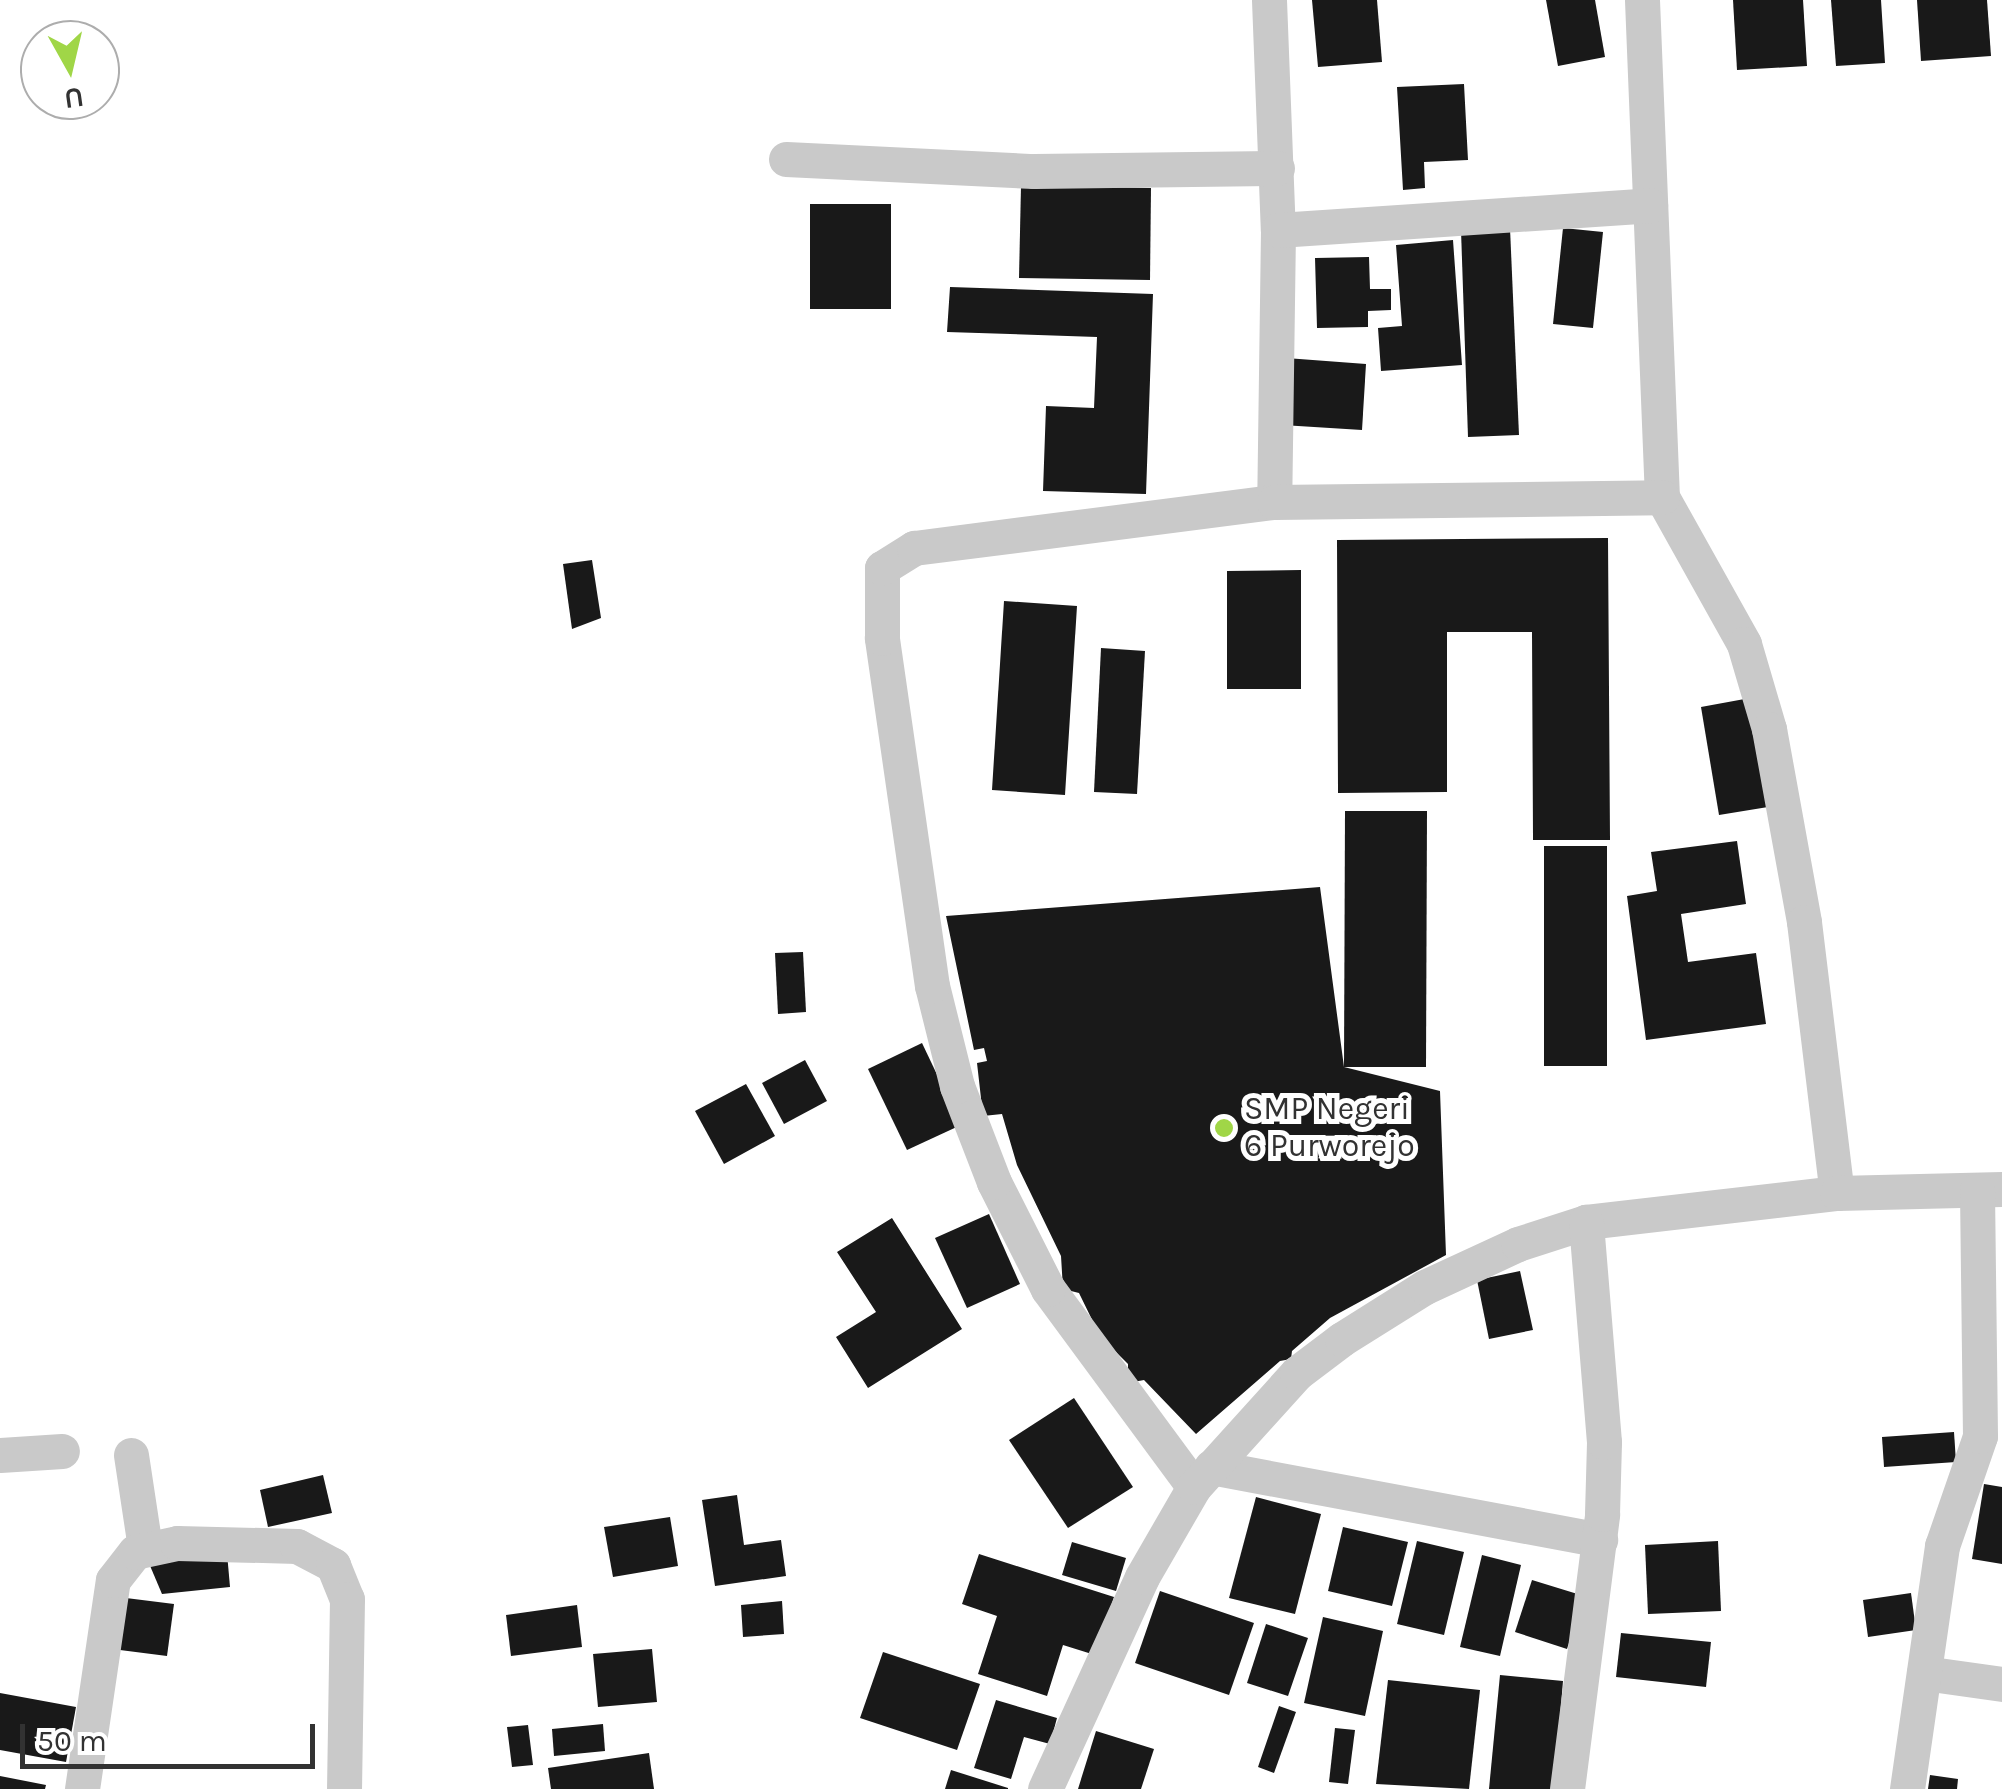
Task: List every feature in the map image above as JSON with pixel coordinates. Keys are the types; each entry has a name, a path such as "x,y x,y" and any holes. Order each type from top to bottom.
{"street":[{"path":"1269,0 1278,230 1274,502"},
{"path":"1642,0 1662,497 1744,644 1769,729 1804,922 1837,1193"},
{"path":"786,160 1034,171 1277,168"},
{"path":"1278,230 1650,206"},
{"path":"1600,1540 1203,1477 1048,1289 994,1182 957,1086 932,986 878,582 895,554 914,548 1274,502 1662,497"},
{"path":"1045,1789 1142,1577 1203,1477 1297,1374 1342,1339 1426,1287 1518,1244 1586,1222 1837,1193 1990,1189 1983,1375 1986,1471 1942,1546 1907,1789"},
{"path":"1567,1789 1600,1540 1604,1442 1586,1222"},
{"path":"0,1456 62,1450"},
{"path":"131,1455 145,1548"},
{"path":"82,1789 110,1596 121,1566 145,1548 297,1546 333,1565 347,1600 344,1789"},
{"path":"1924,1674 2002,1684"}],"building":[{"path":"1312,0 1377,0 1382,62 1318,67"},
{"path":"1546,0 1595,0 1605,57 1558,66"},
{"path":"1733,0 1803,0 1807,66 1737,70"},
{"path":"1831,0 1881,0 1885,63 1836,66"},
{"path":"1917,0 1987,0 1991,56 1921,61"},
{"path":"1464,84 1468,160 1424,162 1425,188 1403,190 1397,87"},
{"path":"1021,186 1151,188 1150,280 1019,278"},
{"path":"810,204 891,204 891,309 810,309"},
{"path":"1510,228 1519,435 1468,437 1461,230"},
{"path":"1563,228 1603,232 1593,328 1553,324"},
{"path":"1453,240 1462,365 1381,371 1378,328 1402,326 1396,245"},
{"path":"1369,257 1370,289 1391,289 1391,310 1368,311 1368,327 1317,328 1315,258"},
{"path":"950,287 1153,294 1146,494 1043,491 1046,406 1094,408 1097,337 947,332"},
{"path":"1286,358 1366,364 1362,430 1282,425"},
{"path":"1608,538 1610,840 1533,840 1532,632 1447,632 1447,792 1338,793 1337,540"},
{"path":"592,560 601,618 572,629 563,564"},
{"path":"1301,570 1301,689 1227,689 1227,571"},
{"path":"1004,601 1077,606 1065,795 992,790"},
{"path":"1101,648 1145,651 1137,794 1094,792"},
{"path":"1750,698 1768,807 1719,815 1701,707"},
{"path":"1345,811 1427,811 1426,1067 1344,1067"},
{"path":"1737,841 1746,904 1681,914 1688,962 1756,953 1766,1024 1646,1040 1627,896 1657,891 1651,852"},
{"path":"1544,846 1607,846 1607,1066 1544,1066"},
{"name":"SMP Negeri 6 Purworejo","path":"1320,887 1344,1067 1440,1091 1446,1255 1330,1318 1292,1351 1291,1359 1280,1361 1196,1434 1144,1380 1128,1383 1128,1364 1100,1336 1079,1293 1063,1289 1061,1256 1017,1165 1002,1114 983,1116 977,1063 987,1061 984,1048 974,1050 946,916"},
{"path":"803,952 806,1012 778,1014 775,953"},
{"path":"922,1043 961,1125 907,1150 868,1069"},
{"path":"805,1060 827,1101 784,1124 762,1083"},
{"path":"746,1084 775,1136 724,1164 695,1111"},
{"path":"989,1214 1020,1284 967,1308 935,1238"},
{"path":"892,1218 962,1329 868,1388 836,1337 876,1312 837,1252"},
{"path":"1520,1271 1533,1330 1489,1339 1477,1280"},
{"path":"1074,1398 1133,1487 1068,1528 1009,1440"},
{"path":"1954,1432 1956,1462 1884,1467 1882,1437"},
{"path":"323,1475 332,1513 268,1527 260,1490"},
{"path":"1984,1484 2002,1487 2002,1564 1972,1559"},
{"path":"737,1495 744,1545 781,1540 786,1576 715,1586 702,1500"},
{"path":"1256,1497 1321,1514 1295,1614 1229,1598"},
{"path":"670,1517 678,1566 613,1577 604,1527"},
{"path":"1343,1527 1408,1542 1392,1606 1328,1591"},
{"path":"1417,1541 1464,1552 1444,1635 1397,1624"},
{"path":"1718,1541 1721,1611 1648,1614 1645,1545"},
{"path":"1072,1542 1126,1558 1116,1591 1062,1575"},
{"path":"227,1553 230,1587 162,1594 148,1561"},
{"path":"979,1554 1114,1597 1095,1655 1063,1645 1047,1696 978,1674 997,1616 962,1604"},
{"path":"1482,1555 1521,1565 1500,1656 1460,1647"},
{"path":"1532,1580 1584,1596 1567,1649 1515,1632"},
{"path":"1160,1591 1254,1623 1229,1695 1135,1663"},
{"path":"1911,1593 1916,1630 1868,1637 1863,1600"},
{"path":"126,1598 174,1604 167,1656 120,1650"},
{"path":"782,1601 784,1634 743,1637 741,1605"},
{"path":"577,1605 582,1647 511,1656 506,1615"},
{"path":"1323,1617 1383,1631 1365,1716 1304,1703"},
{"path":"1266,1624 1308,1638 1288,1696 1247,1683"},
{"path":"1621,1633 1711,1642 1706,1687 1616,1677"},
{"path":"652,1649 657,1702 598,1707 593,1654"},
{"path":"883,1652 980,1684 957,1750 860,1718"},
{"path":"1500,1675 1563,1681 1554,1789 1489,1789"},
{"path":"1388,1680 1480,1690 1469,1789 1376,1784"},
{"path":"0,1693 76,1707 66,1762 0,1750"},
{"path":"996,1700 1057,1718 1050,1744 1024,1737 1011,1779 974,1768"},
{"path":"1279,1706 1296,1712 1274,1773 1258,1767"},
{"path":"603,1724 605,1751 554,1756 552,1729"},
{"path":"528,1725 533,1765 512,1767 507,1727"},
{"path":"1335,1728 1355,1730 1348,1784 1329,1782"},
{"path":"1096,1731 1154,1749 1141,1789 1078,1789"},
{"path":"649,1753 654,1789 551,1789 548,1768"},
{"path":"951,1770 1008,1788 1008,1789 945,1789"},
{"path":"1930,1775 1958,1779 1957,1789 1928,1789"},
{"path":"0,1776 46,1785 45,1789 0,1789"}],"place":[{"name":"SMP Negeri 6 Purworejo","path":"1224,1128"}]}
